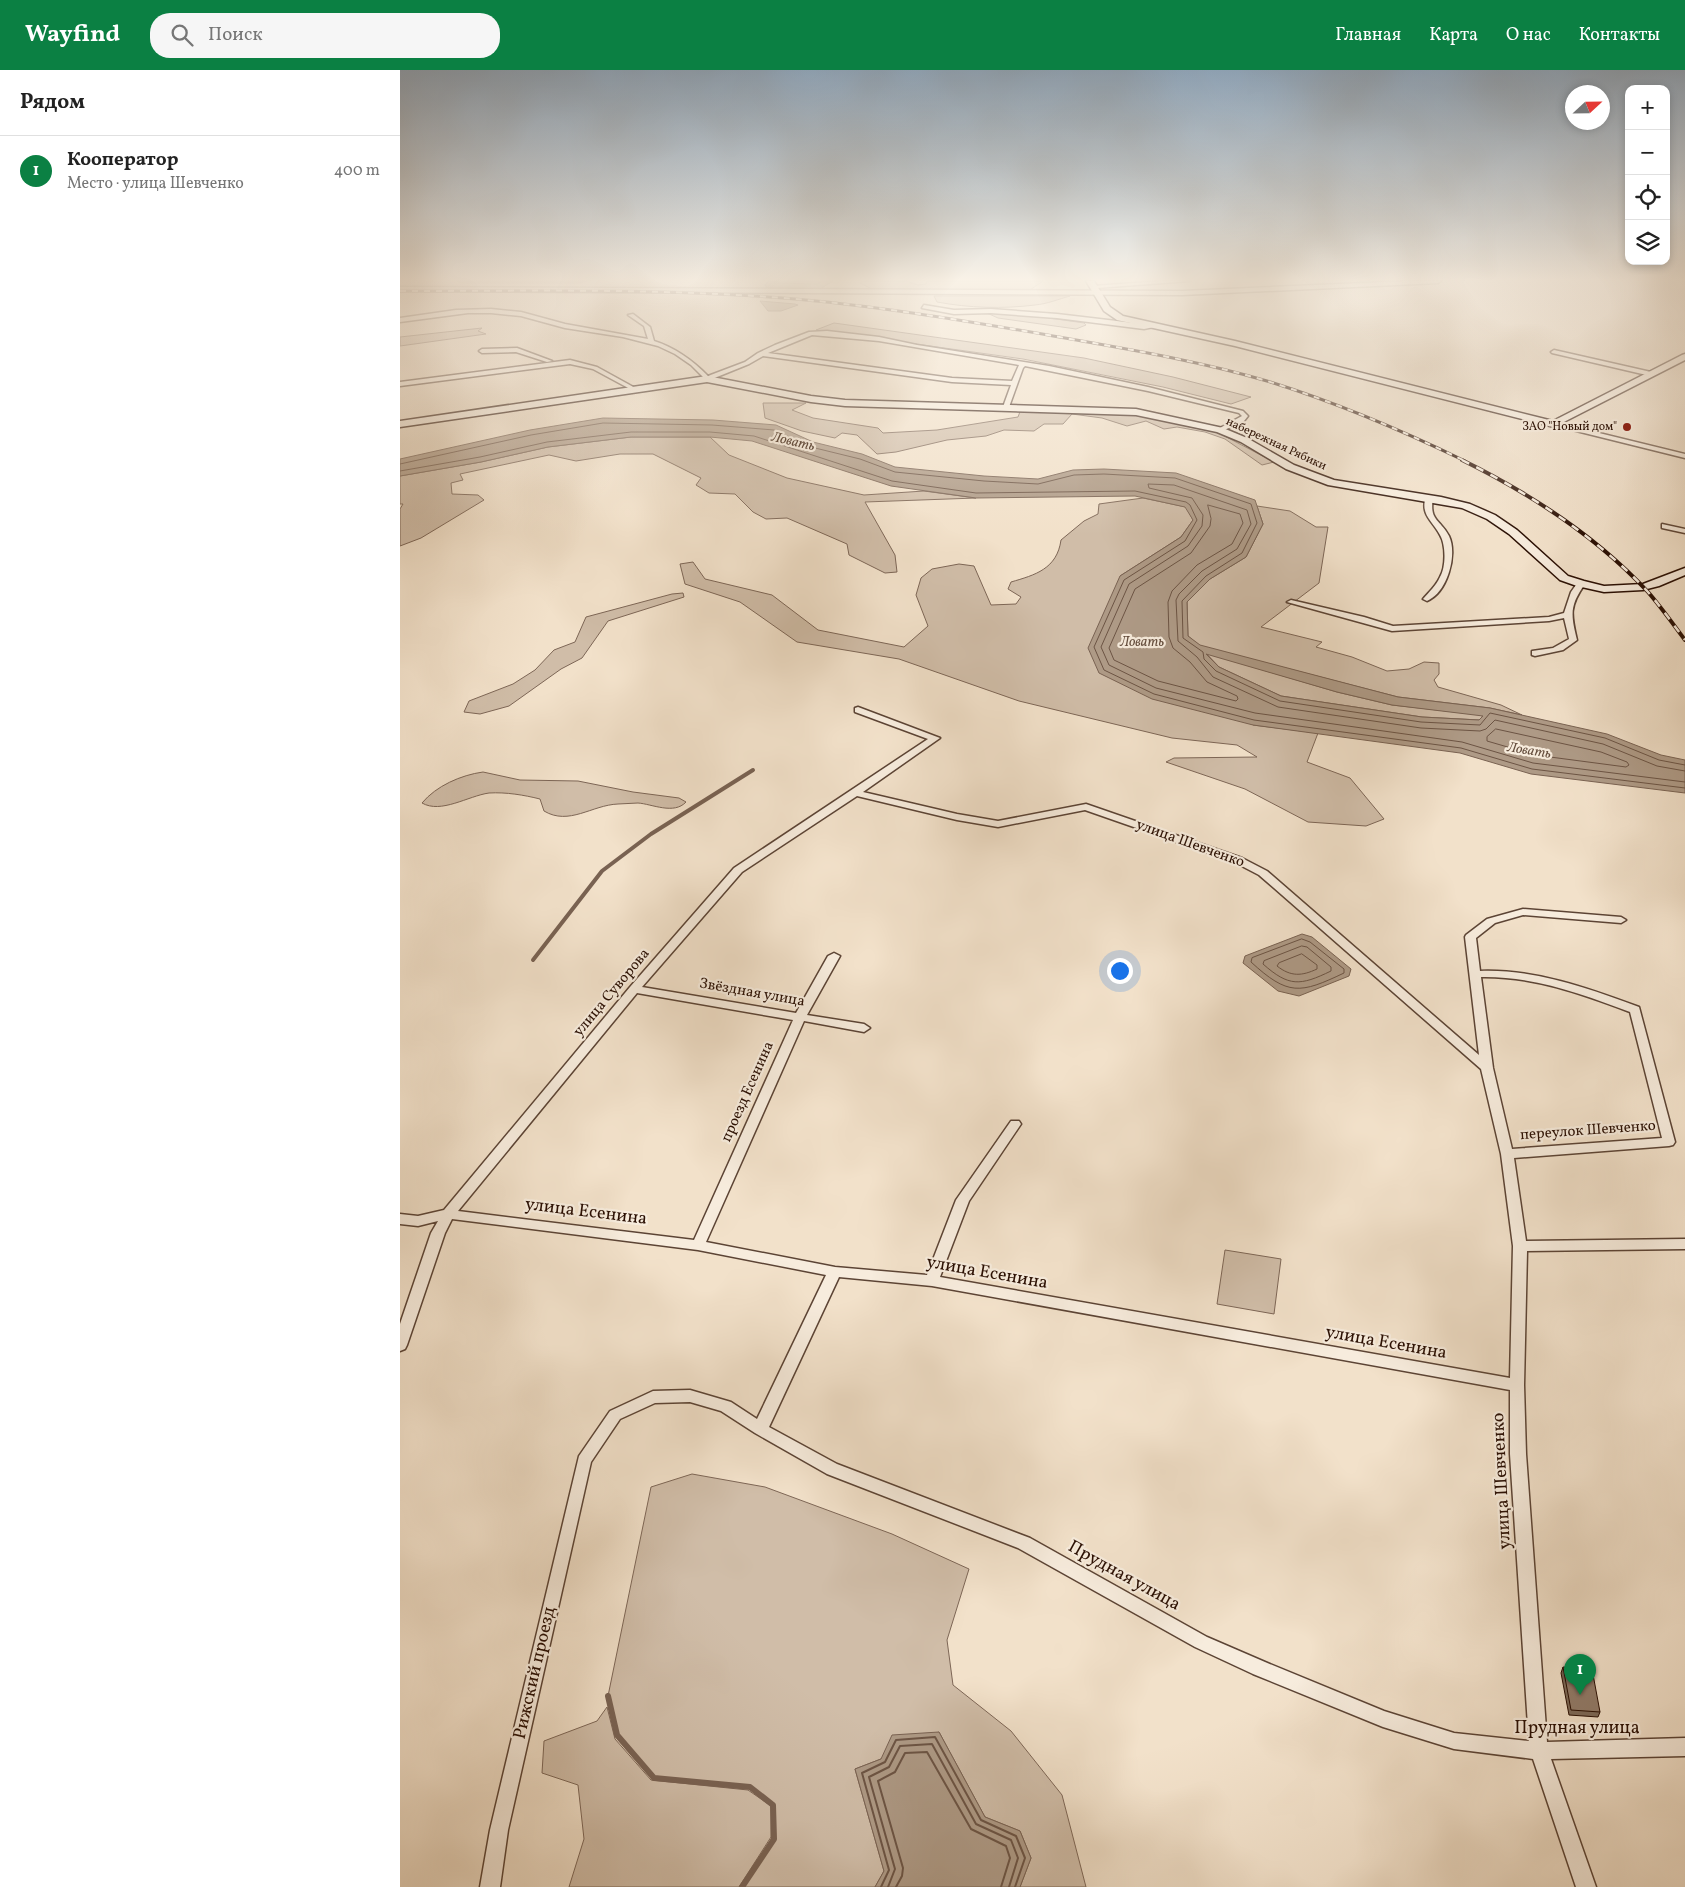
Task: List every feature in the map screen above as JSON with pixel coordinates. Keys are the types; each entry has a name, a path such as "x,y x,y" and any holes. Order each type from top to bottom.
{"street":[{"path":"400,384 531,366"},
{"path":"589,366 634,389"},
{"path":"695,366 707,379 740,366"},
{"path":"847,366 952,380 1014,383"},
{"path":"1006,407 1022,366"},
{"path":"1033,366 1148,389 1242,412 1245,416 1242,420 1220,430"},
{"path":"1322,366 1685,456"},
{"path":"1615,366 1651,374"},
{"path":"1554,424 1667,366"},
{"name":"набережная Рябики","path":"400,424 707,379 839,403 1125,410 1220,430 1244,440 1290,467 1332,483 1429,498 1466,506 1514,532 1564,578 1581,584 1604,589 1640,588 1655,584 1685,571"},
{"path":"1427,600 1445,579 1449,564 1446,537 1430,518 1427,510 1429,498"},
{"path":"1665,526 1685,531"},
{"path":"1535,653 1566,648 1573,640 1567,615 1575,592 1581,584"},
{"path":"1292,602 1361,619 1392,629 1550,619 1567,615"},
{"name":"улица Суворова","path":"400,1345 438,1232 448,1214 634,989 738,870 935,738 858,710"},
{"name":"улица Шевченко","path":"855,793 957,817 998,824 1086,807 1238,860 1263,873 1287,896 1487,1068"},
{"name":"улица Шевченко","path":"1586,1887 1539,1751 1518,1454 1516,1385 1520,1246 1507,1154 1487,1068 1470,937 1491,920 1523,912 1621,920"},
{"name":"проезд Есенина","path":"698,1245 800,1017 834,956"},
{"name":"переулок Шевченко","path":"1474,974 1495,972 1524,976 1607,999 1635,1010 1668,1142 1507,1154"},
{"name":"Звёздная улица","path":"634,989 864,1028"},
{"path":"932,1281 963,1200 1016,1124"},
{"path":"400,1219 418,1221 448,1214"},
{"name":"улица Есенина","path":"448,1214 698,1245 835,1272 932,1281 1127,1318 1516,1385"},
{"path":"1520,1246 1685,1244"},
{"path":"760,1430 835,1272"},
{"name":"Прудная улица","path":"584,1460 615,1415 653,1397 690,1396 726,1406 760,1430 832,1469 1024,1543 1202,1642 1383,1720 1454,1741 1539,1751 1685,1747"},
{"name":"Рижский проезд","path":"490,1887 499,1830 584,1460"}],"shaded area":[{"path":"1057,366 1121,366 1251,397 1231,404 1163,387"},
{"path":"763,403 806,403 792,410 813,418 878,428 883,433 937,430 1018,417 1021,409 1129,413 1215,431 1274,462 1262,465 1225,439 1205,432 1177,427 1164,429 1146,421 1127,426 1102,418 1072,414 1063,424 1044,424 1034,431 1004,430 986,436 947,440 896,452 877,454 857,435 842,433 835,438 802,431 765,418"},
{"path":"631,437 710,437 729,455 787,478 864,495 924,491 976,498 865,502 895,555 897,572 885,573 849,555 847,544 787,518 766,519 753,512 735,494 709,493 696,485 701,478 653,454 620,454 576,461 549,455 460,474 463,480 451,483 452,494 478,495 484,500 421,538 400,546 400,509 403,504 400,504 400,476 481,462 548,447"},
{"path":"1143,498 1186,507 1193,520 1181,537 1120,576 1253,725 1318,733 1307,762 1350,778 1384,819 1366,826 1308,822 1245,789 1166,762 1174,758 1257,757 1237,745 1172,738 1019,701 899,659 797,642 740,602 685,584 680,564 693,562 705,579 772,595 818,630 904,647 928,626 916,595 921,578 932,569 959,564 974,566 991,605 1016,604 1021,597 1008,589 1011,582 1028,577 1050,564 1059,550 1061,540 1084,521 1098,514 1099,504"},
{"path":"1257,506 1290,511 1316,527 1328,527 1319,583 1261,627 1322,642 1316,647 1352,657 1387,671 1409,669 1424,662 1439,663 1439,674 1434,680 1438,687 1501,705 1522,715 1490,708 1398,697 1200,646 1188,636 1187,602 1210,579 1246,557 1263,524"},
{"path":"683,593 684,597 608,621 582,658 561,669 509,706 480,714 464,712 469,701 513,684 535,670 554,650 575,642 586,617 672,594"},
{"path":"1206,653 1337,692 1392,705 1483,715 1480,720 1422,717 1281,696 1219,667"},
{"path":"483,772 520,780 578,781 633,792 679,798 686,802 675,808 663,808 638,803 608,805 572,816 553,815 544,811 540,799 508,793 489,793 438,806 429,806 422,803 434,791 449,782"},
{"path":"1225,1250 1281,1259 1274,1314 1217,1304"},
{"path":"692,1474 765,1487 892,1534 969,1569 947,1640 953,1685 1011,1731 1062,1795 1086,1887 1020,1887 1031,1858 1020,1831 985,1817 939,1732 855,1769 884,1871 875,1887 742,1887 774,1839 773,1805 750,1787 654,1778 617,1735 608,1696 651,1487"},
{"path":"607,1707 615,1739 651,1780 748,1790 771,1806 771,1837 739,1887 569,1887 584,1839 578,1785 542,1773 544,1741 597,1721"}],"water":[{"name":"Ловать","path":"603,418 713,420 776,425 813,442 862,454 895,467 984,476 1038,479 1073,470 1104,469 1176,473 1255,500 1263,524 1246,557 1210,579 1187,602 1188,636 1200,645 1398,697 1490,708 1607,734 1661,755 1685,760 1685,793 1531,774 1460,753 1253,725 1152,699 1099,673 1088,648 1120,576 1181,537 1193,520 1185,507 1135,496 976,498 891,486 752,441 710,437 631,437 548,447 481,462 400,476 400,459 530,430","holes":["1206,654 1337,692 1392,705 1483,716 1479,720 1422,717 1281,696 1219,667"]},
{"path":"1302,934 1312,937 1351,969 1349,976 1299,996 1278,991 1243,963 1245,956"},
{"path":"939,1732 985,1817 1020,1831 1031,1858 1020,1887 875,1887 884,1871 855,1769 881,1759 892,1735"}],"building":[{"path":"1563,1667 1592,1669 1600,1712 1571,1710"}],"waterway":[{"path":"533,960 602,871 651,834 753,770"},
{"path":"608,1696 617,1735 654,1778 750,1787 773,1805 774,1839 742,1887"}],"railway":[{"path":"1206,366 1267,381 1343,407 1417,438 1465,461"},
{"path":"1462,460 1537,502 1607,553 1648,592 1685,640"}],"place":[{"name":"ЗАО \"Новый дом\"","path":"1627,427"},
{"name":"Кооператор","path":"1580,1695"}]}
